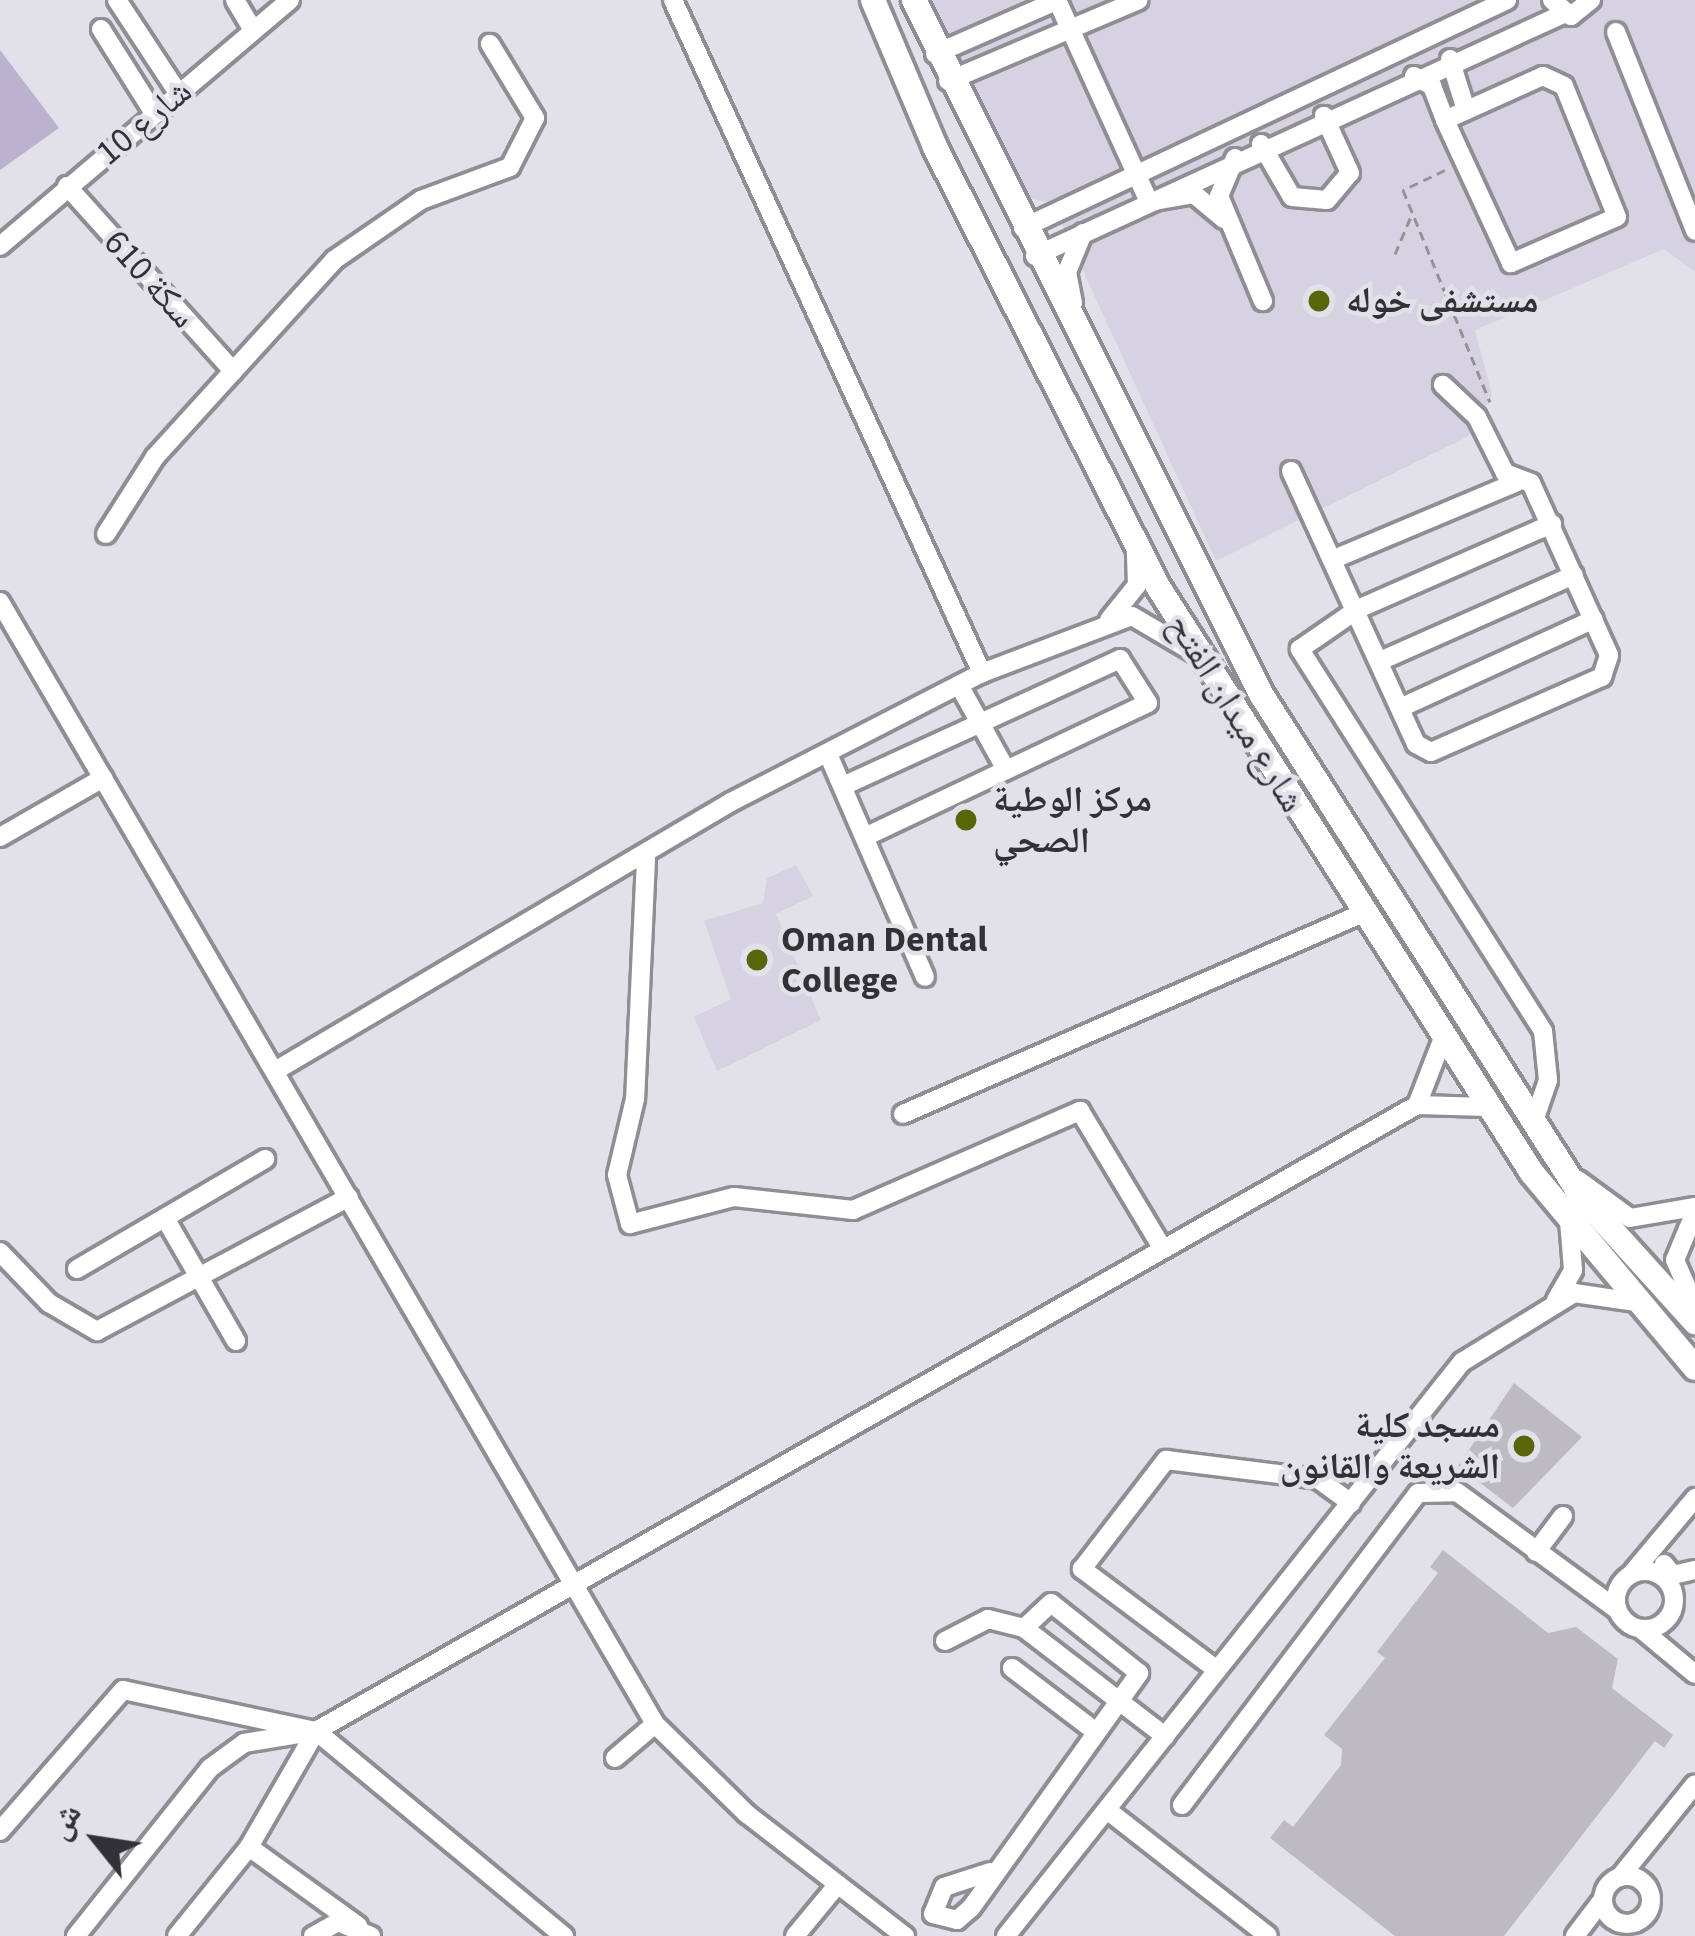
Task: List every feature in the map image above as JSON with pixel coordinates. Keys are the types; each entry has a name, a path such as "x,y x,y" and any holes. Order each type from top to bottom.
{"main road":[{"name":"شارع ميدان الفتح","path":"873,0 1135,544 1201,658 1488,1107 1568,1220 1692,1368"},
{"name":"شارع ميدان الفتح","path":"914,0 935,54 1035,256 1261,694 1565,1171 1695,1322"},
{"path":"996,258 1023,228"},
{"path":"996,258 1035,256"}],"street":[{"path":"117,0 178,93"},
{"path":"235,0 253,30"},
{"name":"شارع 10","path":"0,245 290,0"},
{"path":"673,0 982,673"},
{"path":"935,54 1057,0 1149,202"},
{"path":"948,81 1139,0"},
{"path":"1023,228 1134,171 1507,0"},
{"path":"1035,256 1237,155 1558,7 1591,0"},
{"path":"100,29 154,113"},
{"path":"1616,32 1695,231"},
{"path":"106,534 232,371 334,260 421,200 510,167 535,118 490,44"},
{"path":"1450,59 1466,110"},
{"path":"1414,76 1432,86 1445,120 1462,162 1511,263 1617,217 1554,77 1445,120"},
{"path":"1261,144 1292,197 1327,200 1350,173 1324,116"},
{"path":"1237,155 1219,196 1224,219 1263,302"},
{"name":"سكة 610","path":"68,186 232,371"},
{"path":"1149,202 1194,194 1224,219"},
{"path":"1083,233 1066,272 1087,360"},
{"path":"1443,385 1477,417 1517,482"},
{"path":"1291,471 1400,708 1431,752 1602,677 1609,656 1531,482 1517,482 1334,560"},
{"path":"1534,1121 1548,1080 1543,1031 1304,667 1312,634 1552,524"},
{"path":"1109,620 1137,585 1135,544"},
{"path":"1380,661 1574,575"},
{"path":"0,602 655,1724 838,1884 905,1936"},
{"path":"1400,708 1594,619"},
{"path":"274,1071 828,754 982,673 1109,620 1154,622 1201,658"},
{"path":"843,786 980,718 1120,659 1148,703 865,837"},
{"path":"959,685 1005,768"},
{"path":"828,754 925,976"},
{"path":"0,837 103,778"},
{"path":"646,860 635,1099 617,1174 630,1224 734,1197 853,1210 1080,1111 1163,1249"},
{"path":"903,1114 1363,914"},
{"path":"1417,1105 1443,1038"},
{"path":"76,1936 209,1768 244,1743 316,1731 1417,1105 1488,1107"},
{"path":"77,1269 265,1159"},
{"path":"1565,1171 1630,1219 1695,1209"},
{"path":"0,1252 63,1315 97,1331 200,1282 349,1197"},
{"path":"1695,1209 1675,1260 1695,1306"},
{"path":"165,1218 236,1342"},
{"path":"1556,1300 1574,1270 1568,1220"},
{"path":"1006,1936 1462,1362 1556,1300 1600,1290 1636,1302"},
{"path":"1217,1670 1082,1569 1166,1460 1318,1479 1351,1503"},
{"path":"1182,1805 1418,1493 1457,1492 1616,1609 1695,1674"},
{"path":"1616,1609 1627,1577 1662,1542 1695,1498"},
{"path":"1537,1552 1562,1516"},
{"path":"1662,1542 1673,1575 1695,1570"},
{"path":"1641,1629 1670,1612 1695,1570"},
{"path":"1584,1587 1660,1575 1670,1612 1672,1656"},
{"path":"990,1872 1119,1702 1135,1665 1052,1603 1024,1628"},
{"path":"945,1641 988,1619 1024,1628 1165,1736"},
{"path":"1012,1668 1096,1732"},
{"path":"0,1831 123,1690 316,1731 564,1936"},
{"path":"615,1758 655,1724"},
{"path":"177,1936 249,1847 316,1731"},
{"path":"1575,1936 1695,1784"},
{"path":"1107,1810 1268,1936"},
{"path":"249,1847 364,1931"},
{"path":"1603,1899 1619,1923 1646,1915 1647,1886 1620,1876"},
{"path":"795,1936 838,1884"},
{"path":"313,1936 338,1922 364,1931"}],"path":[{"path":"1462,162 1403,190 1491,384 1477,417"},
{"path":"1395,254 1412,214"}],"shaded area":[{"name":"مستشفى خوله","path":"931,0 1695,0 1695,272 1664,249 1475,330 1492,395 1469,436 1216,561 1052,203 1018,196"},
{"path":"0,50 59,128 0,170"},
{"name":"Oman Dental College","path":"796,865 813,896 776,914 821,1020 717,1071 694,1017 731,999 704,921 763,903 767,878"}],"building":[{"name":"مسجد كلية الشريعة والقانون","path":"1514,1383 1582,1437 1513,1508 1458,1466"},
{"path":"1443,1550 1548,1633 1576,1627 1618,1659 1612,1688 1673,1735 1664,1748 1655,1741 1504,1936 1395,1936 1270,1838 1284,1820 1293,1827 1341,1765 1342,1749 1324,1735 1385,1658 1377,1652 1438,1573 1430,1567"}],"place":[{"name":"مستشفى خوله","path":"1319,301"},
{"name":"مركز الوطية الصحي","path":"966,820"},
{"name":"Oman Dental College","path":"757,960"},
{"name":"مسجد كلية الشريعة والقانون","path":"1524,1446"}]}
